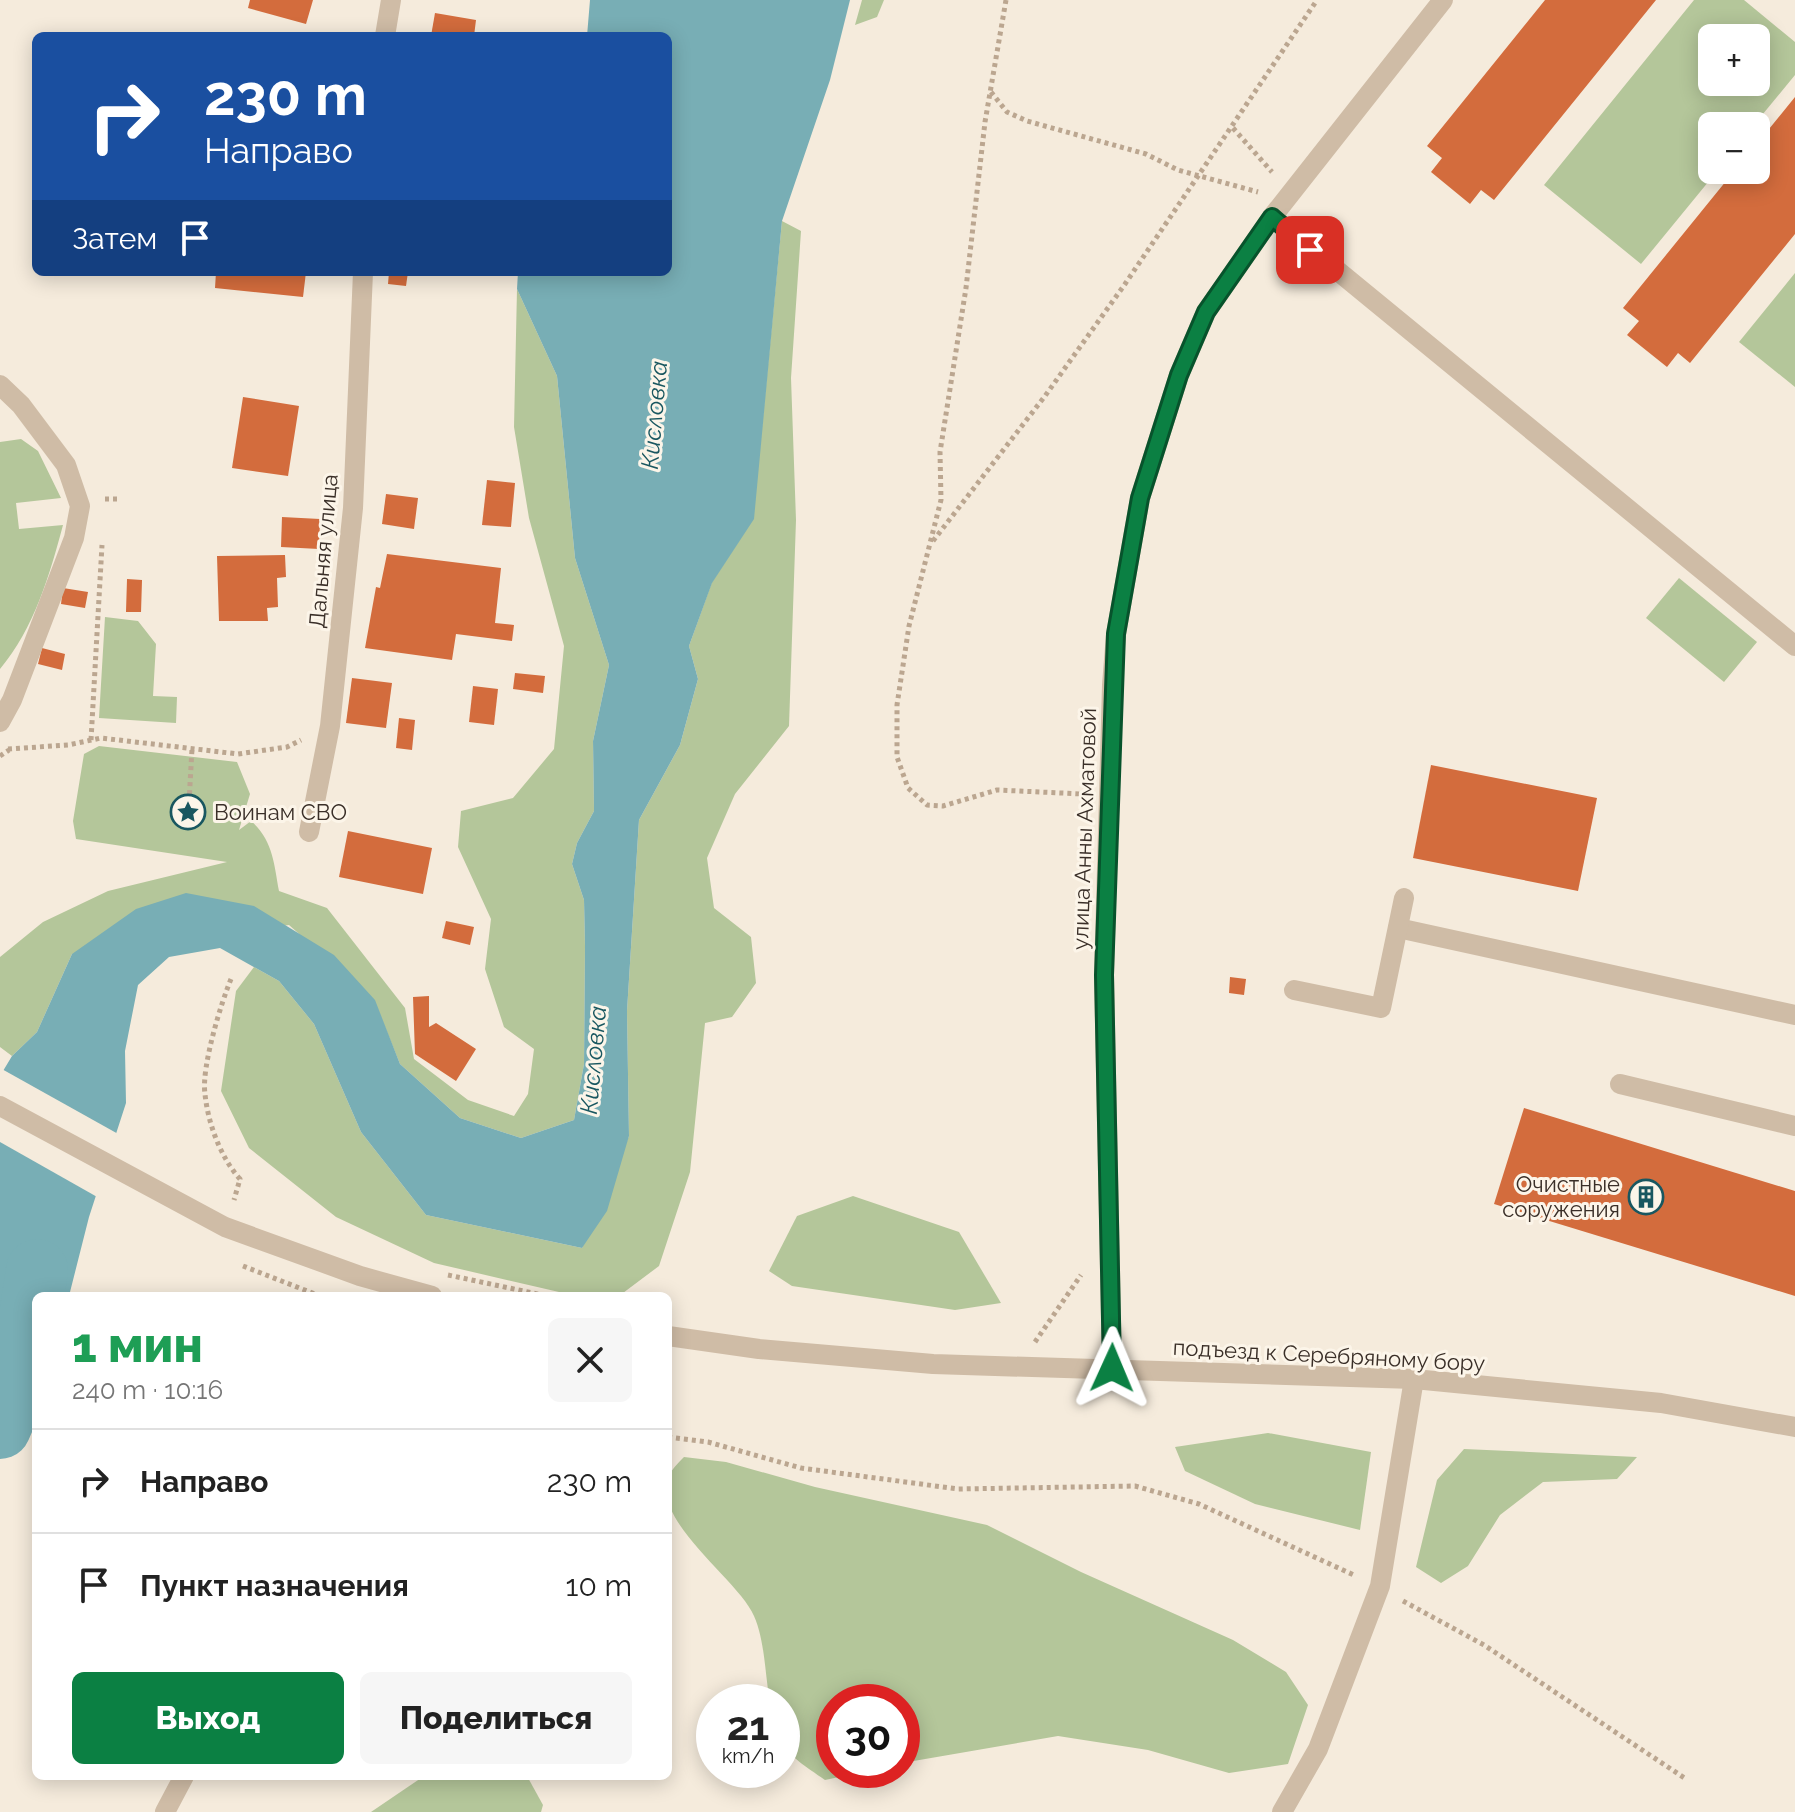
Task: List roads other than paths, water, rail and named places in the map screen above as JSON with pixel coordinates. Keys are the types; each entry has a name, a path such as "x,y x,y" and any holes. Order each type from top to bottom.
{"street":[{"path":"386,32 391,0"},
{"name":"улица Анны Ахматовой","path":"1112,1368 1104,975 1116,634 1140,498 1179,375 1206,312 1272,217 1443,0"},
{"path":"1272,217 1795,646"},
{"name":"Дальняя улица","path":"309,832 330,726 353,508 363,276"},
{"path":"0,385 29,414 66,465 80,506 74,538 12,700 0,722"},
{"path":"1294,990 1381,1008 1404,898"},
{"path":"1398,928 1795,1015"},
{"path":"1620,1084 1795,1126"},
{"path":"0,1106 175,1203 225,1227 333,1267 417,1292"},
{"name":"подъезд к Серебряному бору","path":"672,1336 872,1359 1019,1368 1112,1368 1414,1379 1661,1403 1795,1427"},
{"path":"1282,1812 1318,1749 1380,1586 1414,1379"},
{"path":"165,1812 182,1780"}],"water":[{"path":"590,0 850,0 830,80 782,221 754,519 712,583 689,646 698,679 680,745 639,820 627,1011 629,1136 607,1211 582,1248 426,1215 361,1132 314,1024 279,981 220,948 169,957 138,985 125,1051 126,1103 89,1217 70,1292 32,1292 32,1354 0,1350 0,1076 12,1056 37,1032 72,954 136,909 186,893 254,906 334,955 375,1000 400,1064 460,1118 521,1138 574,1120 584,1064 585,946 584,900 572,864 577,843 594,811 593,741 609,665 575,558 557,376 517,289 518,276 672,276 672,32 587,32"}],"waterway":[{"name":"Кисловка","path":"34,1292 37,1270"},
{"name":"Кисловка","path":"0,1428 20,1382 32,1303"}],"place":[{"name":"Воинам СВО","path":"188,812"},
{"name":"Очистные соружения","path":"1646,1197"}]}
